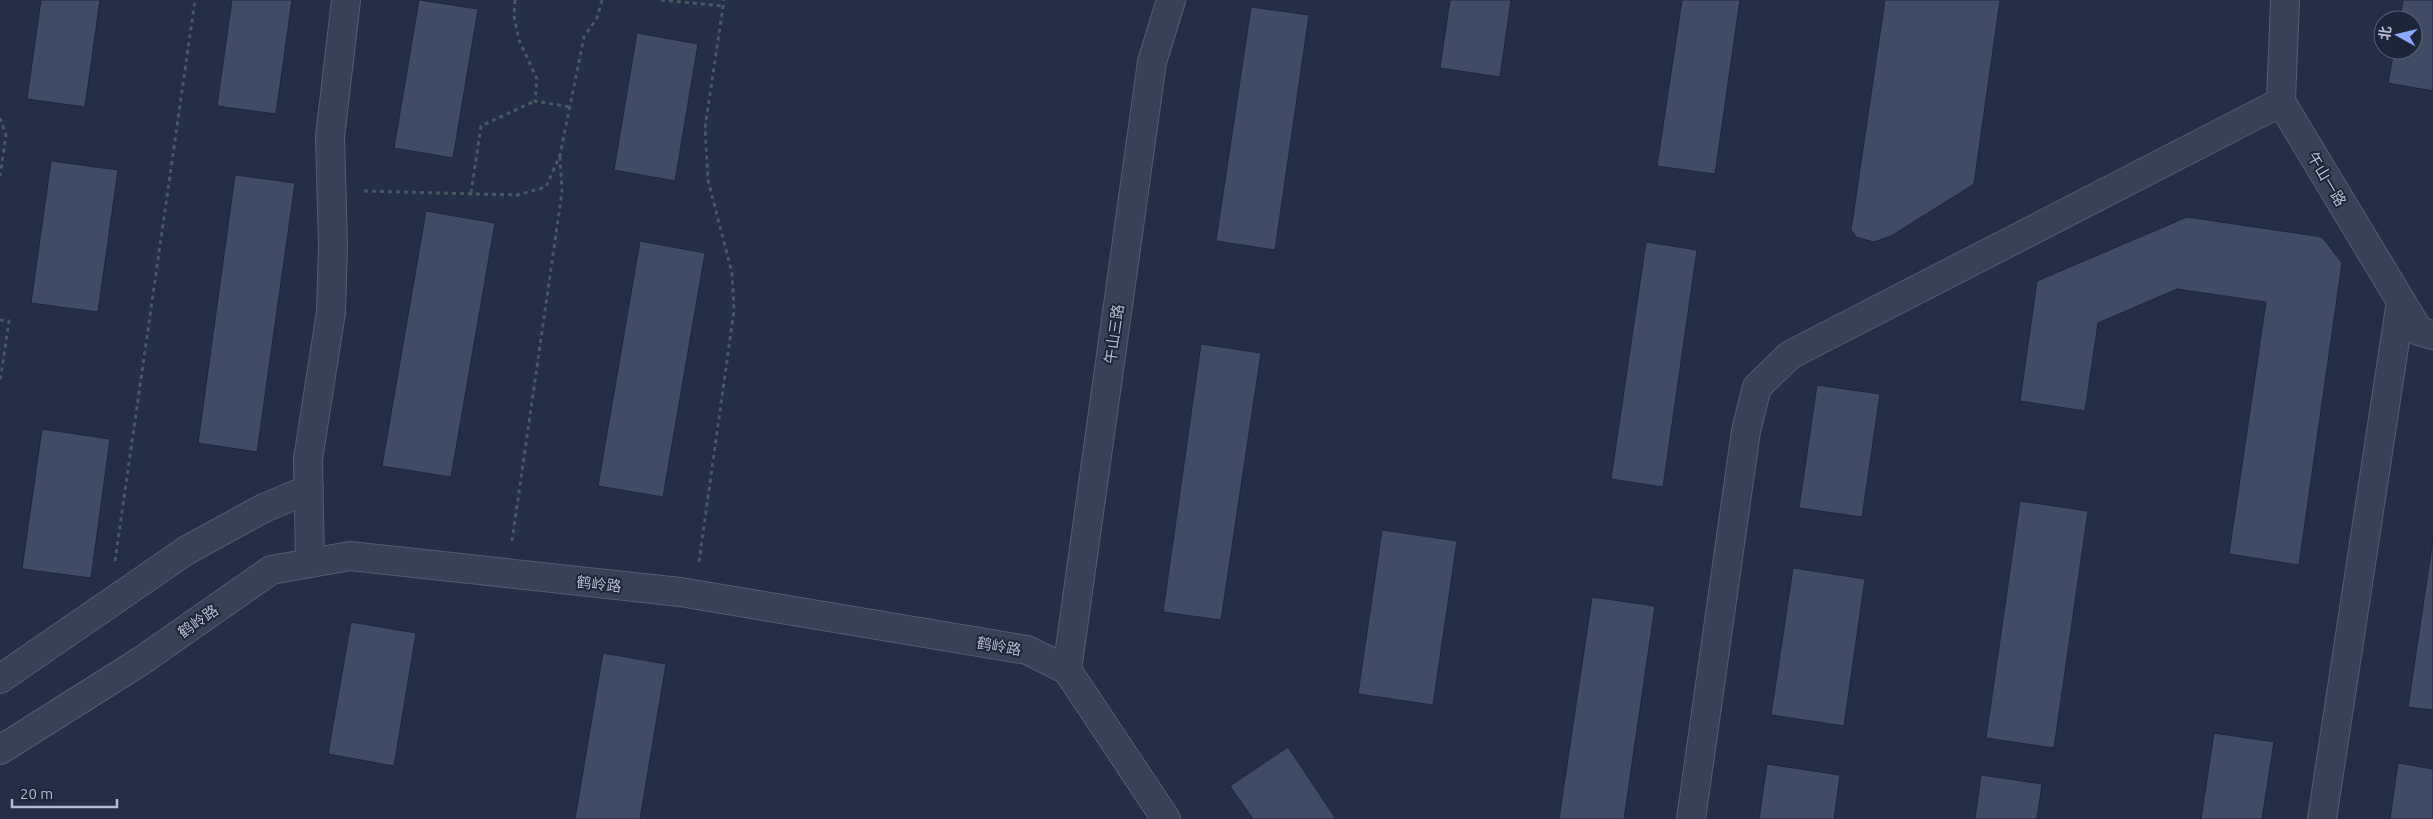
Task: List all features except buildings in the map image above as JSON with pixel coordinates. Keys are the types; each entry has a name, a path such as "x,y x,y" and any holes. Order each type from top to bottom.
{"street":[{"path":"310,563 308,459 330,312 333,190 330,137 346,0"},
{"name":"午山三路","path":"1068,670 1152,62 1171,0"},
{"path":"1690,819 1746,431 1757,387 1790,355 2281,102 2285,0"},
{"name":"午山一路","path":"2281,102 2419,331 2433,335"},
{"path":"2322,819 2401,301"},
{"path":"0,679 187,550 264,508 309,489"},
{"name":"鹤岭路","path":"0,750 141,661 272,570 350,556 695,595 1027,650 1068,670"},
{"path":"1068,670 1166,819"}],"path":[{"path":"109,604 195,0"},
{"path":"515,0 514,16 518,40 537,79 535,101"},
{"path":"333,190 517,195 546,187 560,155 584,37 597,18 602,0"},
{"path":"661,0 724,6"},
{"path":"695,595 734,310 732,273 708,180 704,128 724,0"},
{"path":"471,194 481,126 535,101 570,107"},
{"path":"0,118 6,135 0,176"},
{"path":"507,574 562,192 560,155"},
{"path":"0,320 9,321 0,382"}]}
